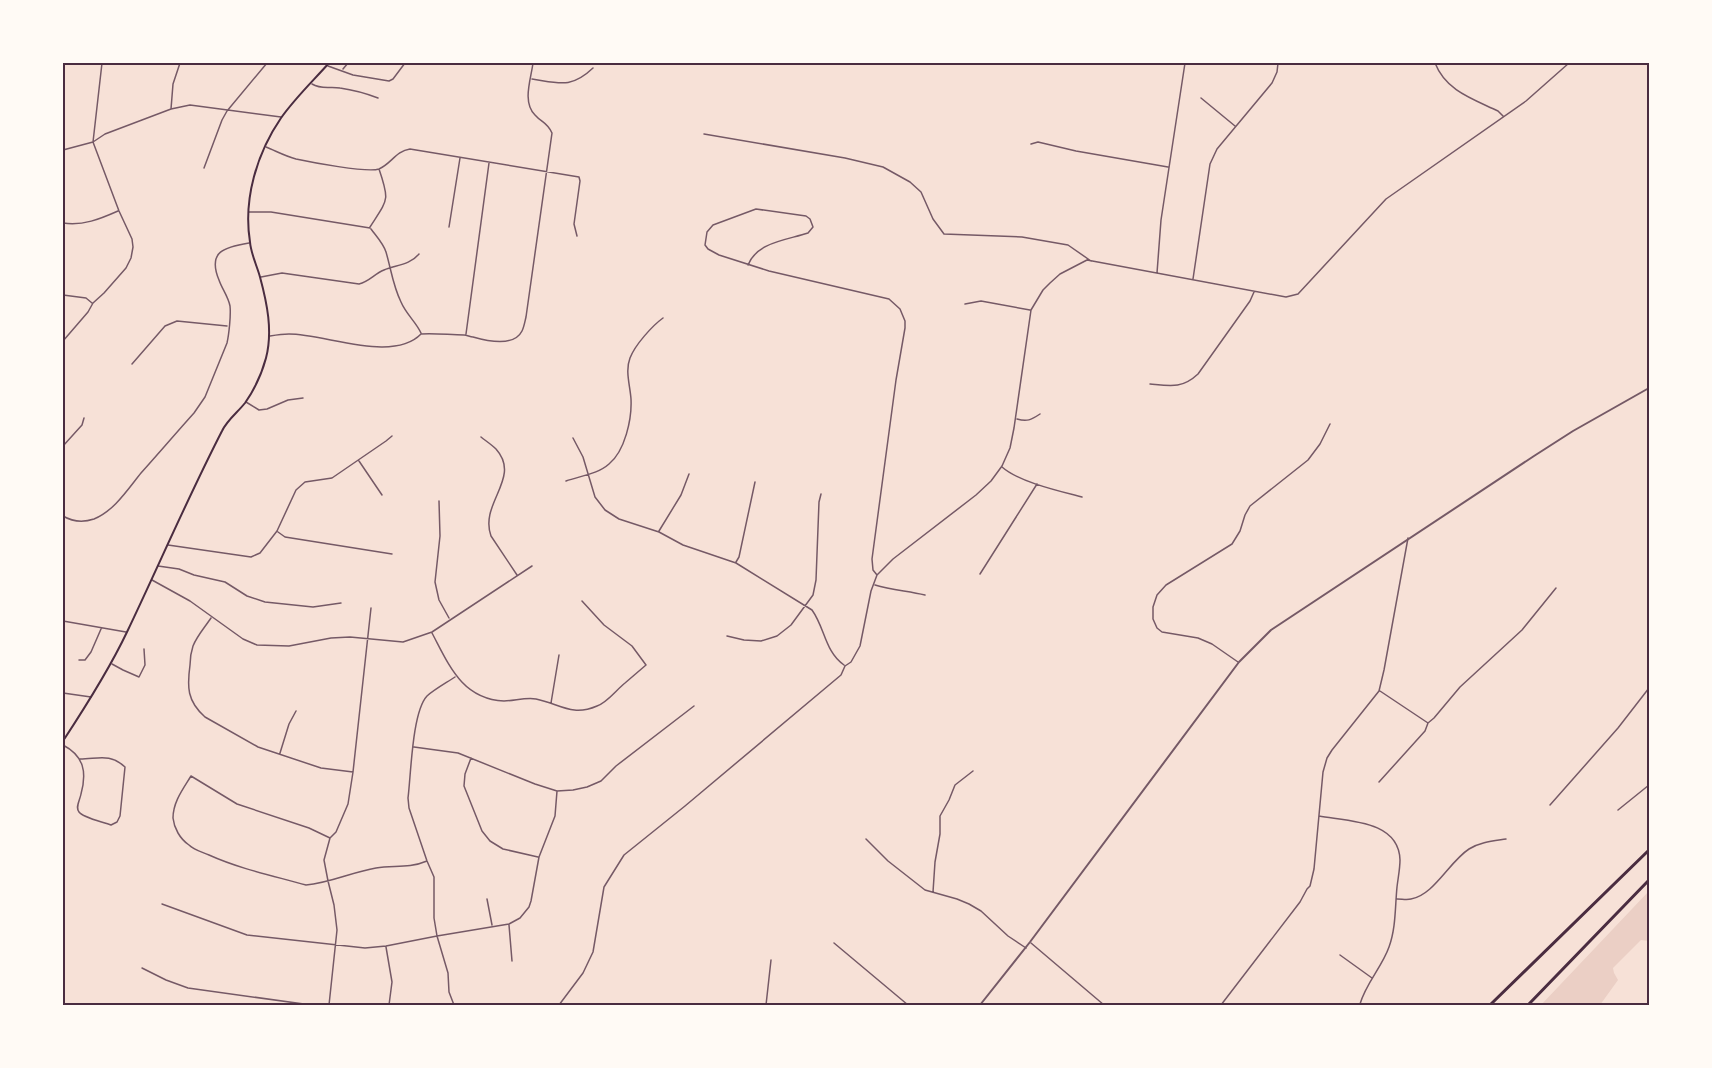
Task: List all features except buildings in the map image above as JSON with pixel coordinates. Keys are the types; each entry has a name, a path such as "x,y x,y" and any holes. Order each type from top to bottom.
{"highway":[{"path":"1490,1005 1649,850"},
{"path":"1528,1005 1649,879"}],"main road":[{"path":"63,743 127,633 167,544 224,428 245,402 262,370 269,336 268,312 250,243 249,212 253,182 265,146 282,117 328,64"}],"street":[{"path":"63,341 93,303 126,268 133,247 132,239 93,142 102,63"},
{"path":"171,109 173,84 180,63"},
{"path":"204,168 227,111 267,63"},
{"path":"342,70 348,63"},
{"path":"328,64 367,78 389,81 405,63"},
{"path":"269,336 290,334 386,348 405,344 421,334 437,333 460,336 466,334 472,337 504,341 512,340 522,330 526,317 552,133 548,124 534,115 527,96 533,63"},
{"path":"1157,273 1161,220 1185,63"},
{"path":"1192,280 1210,164 1217,149 1272,83 1278,63"},
{"path":"1435,63 1443,78 1452,88 1498,111 1503,116"},
{"path":"559,1005 583,974 593,952 604,887 624,855 843,672 860,646 872,591 878,576 893,560 976,495 991,481 1002,466 1010,448 1016,419 1031,310 1043,290 1060,274 1087,260 1254,292 1286,297 1298,294 1386,199 1526,101 1569,63"},
{"path":"531,79 562,83 574,82 593,68"},
{"path":"311,83 318,87 338,87 361,91 378,98"},
{"path":"1201,98 1235,127"},
{"path":"63,150 93,142 105,134 171,109 190,105 282,117"},
{"path":"704,134 845,158 883,167 910,182 921,192 933,219 945,234 1022,237 1068,245 1093,261"},
{"path":"1031,144 1038,142 1169,167"},
{"path":"265,146 296,159 366,170 379,169 405,150 410,149 579,177 574,225 577,236"},
{"path":"449,227 460,158"},
{"path":"466,334 489,163"},
{"path":"370,228 387,197 379,169"},
{"path":"748,265 760,249 808,233 813,227 806,216 756,209 713,225 707,232 705,245 719,255 748,265 793,278 889,299 903,315 905,328 872,559 873,570 878,576"},
{"path":"63,223 73,225 87,223 119,211"},
{"path":"249,212 270,212 370,228 386,252 401,304 418,326 421,334"},
{"path":"63,516 73,521 85,521 104,513 194,413 205,397 229,334 230,305 216,270 218,254 227,246 250,243"},
{"path":"260,277 282,273 359,284 368,281 383,270 410,262 419,254"},
{"path":"1150,384 1181,386 1192,380 1242,313 1254,292"},
{"path":"63,294 86,298 93,303"},
{"path":"965,304 981,300 1031,310"},
{"path":"566,481 600,470 609,464 624,441 630,416 628,375 630,358 663,318"},
{"path":"132,364 165,327 177,321 228,326"},
{"path":"980,1005 1026,948 1239,662 1271,630 1573,431 1649,388"},
{"path":"245,402 259,410 288,400 303,398"},
{"path":"1016,419 1030,420 1040,414"},
{"path":"63,446 81,425 84,418"},
{"path":"1239,662 1212,644 1198,638 1162,632 1157,628 1153,619 1153,607 1157,595 1166,585 1232,544 1250,506 1308,460 1320,444 1330,424"},
{"path":"167,544 250,557 260,553 277,531 296,490 305,482 332,478 392,435"},
{"path":"481,437 501,456 505,472 503,482 489,512 489,530 517,576"},
{"path":"573,438 583,457 595,497 605,510 619,519 659,532 683,545 736,563 812,610 831,651 845,666"},
{"path":"358,461 382,495"},
{"path":"1002,466 1007,471 1037,484 1082,497"},
{"path":"659,532 681,495 689,474"},
{"path":"736,563 755,482"},
{"path":"980,574 1037,484"},
{"path":"727,636 761,641 777,636 790,626 813,595 816,580 819,502 822,494"},
{"path":"439,501 440,536 435,582 439,600 450,619"},
{"path":"277,531 285,537 392,554"},
{"path":"1221,1005 1310,886 1314,869 1323,772 1332,750 1379,691 1408,538"},
{"path":"158,566 179,569 225,582 247,596 265,602 313,607 341,603"},
{"path":"151,580 180,595 243,639 258,645 289,646 337,637 404,642 432,632 532,566"},
{"path":"874,585 925,595"},
{"path":"1379,782 1425,731 1428,723 1460,687 1522,630 1556,588"},
{"path":"432,632 455,676 471,691 489,699 504,701 534,699 568,710 585,711 601,705 646,666 632,646 604,625 582,601"},
{"path":"329,1005 337,916 324,860 330,838 336,832 348,804 371,608"},
{"path":"212,617 191,652 188,689 192,703 205,717 258,747 321,768 353,772"},
{"path":"63,621 127,633"},
{"path":"79,660 85,660 91,652 101,628"},
{"path":"111,663 139,676 145,665 144,649"},
{"path":"551,704 559,655"},
{"path":"454,1005 450,999 448,973 434,918 434,876 409,808 408,798 413,747 422,703 455,676"},
{"path":"1550,805 1618,728 1649,688"},
{"path":"1379,691 1428,723"},
{"path":"63,693 91,698"},
{"path":"413,747 458,753 557,791 573,790 601,781 616,766 694,706"},
{"path":"280,754 289,724 296,711"},
{"path":"63,743 74,751 83,767 84,782 77,806 79,812 84,816 111,825 117,822 120,816 125,767 120,762 107,758 80,759"},
{"path":"472,757 465,774 464,786 482,831 490,841 503,849 539,857"},
{"path":"933,893 940,816 955,785 973,771"},
{"path":"330,838 309,828 237,804 191,776 178,796 174,809 173,820 176,828 183,840 191,847 228,864 306,885 377,868 408,867 427,861"},
{"path":"1618,810 1649,785"},
{"path":"162,904 247,935 365,948 509,924 520,918 529,907 539,857 553,823 557,791"},
{"path":"1318,816 1373,825 1383,830 1397,847 1400,858 1389,947 1360,1004"},
{"path":"866,839 925,890 957,898 969,904 1026,948"},
{"path":"1396,899 1411,900 1421,896 1454,861 1469,849 1484,843 1506,839"},
{"path":"487,899 493,926"},
{"path":"509,924 512,961"},
{"path":"1030,942 1104,1005"},
{"path":"834,943 908,1005"},
{"path":"386,946 392,982 389,1005"},
{"path":"1340,955 1373,978"},
{"path":"766,1005 771,960"},
{"path":"142,968 188,988 311,1005"},
{"path":"269,1005 270,999"}],"shaded area":[{"path":"1649,891 1649,941 1641,940 1613,968 1618,980 1600,1005 1541,1005"}]}
